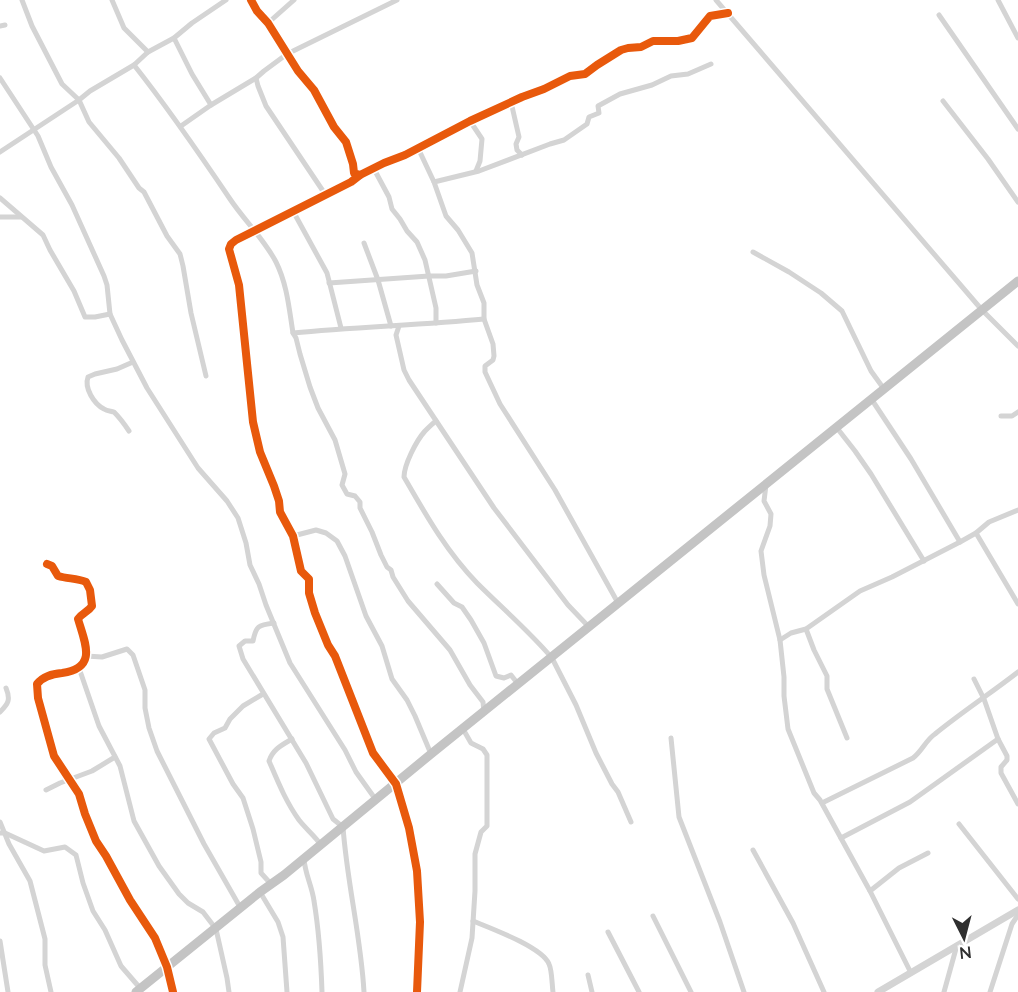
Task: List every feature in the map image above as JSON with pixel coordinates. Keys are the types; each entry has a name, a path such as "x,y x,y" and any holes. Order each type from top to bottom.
{"highway":[{"path":"138,990 240,907 302,864 321,845 340,833 376,800 463,729 483,707 494,704 552,658 1018,281"}],"street":[{"path":"21,0 62,84 79,100 89,122 144,192 167,236 180,254 190,313 206,376"},
{"path":"112,0 124,28 148,52"},
{"path":"251,0 298,71 314,90 334,127 346,142 354,173 360,175"},
{"path":"268,23 294,0"},
{"path":"181,126 256,78 287,54 397,0"},
{"path":"717,0 982,310 1018,346"},
{"path":"998,0 1018,38"},
{"path":"0,152 79,100 90,90 134,65 148,52 174,38 224,1"},
{"path":"417,992 420,922 417,871 409,828 396,784 374,753 315,613 309,593 309,579 301,571 293,536 280,512 279,501 260,452 253,422 239,285 228,249 233,242 351,182 360,175 470,121 570,76 585,74 621,50 641,47 653,41 678,41 692,38 710,16 728,13"},
{"path":"939,15 1018,129"},
{"path":"174,38 211,105"},
{"path":"434,182 479,171 564,140 587,124 589,117 599,113 598,106 620,94 711,64"},
{"path":"134,65 181,126 275,261 285,284 293,333 318,408 335,440 345,474 342,485 347,494 355,496 360,502 360,508 381,555 408,601 450,650 483,707"},
{"path":"0,78 38,136 51,167 72,205 98,261 106,285 110,314 133,362 198,468 227,501 238,518 250,565 290,663 345,750 356,772 376,800"},
{"path":"256,78 266,106 325,194"},
{"path":"511,102 519,137 516,144 517,150 522,155"},
{"path":"943,102 988,159 1018,202"},
{"path":"470,121 482,139 480,161 476,171"},
{"path":"418,148 434,182 446,216 458,230 472,254 477,285 484,303 484,319 493,344 493,360 485,366 485,372 509,418 555,490 618,603"},
{"path":"374,169 389,197 392,209 406,231 417,242 425,260 436,308 436,323"},
{"path":"0,198 43,235 74,291 85,317 110,314"},
{"path":"293,211 327,273 341,328"},
{"path":"0,217 23,217"},
{"path":"364,243 378,280 391,326"},
{"path":"753,252 821,293 842,311 871,371 885,390"},
{"path":"329,283 446,276 476,271"},
{"path":"293,333 484,319"},
{"path":"399,326 396,334 404,370 409,380 494,508 568,605 588,627"},
{"path":"129,431 113,412 97,404 86,382 88,376 117,369 133,362"},
{"path":"872,400 911,459 960,542"},
{"path":"1001,416 1012,416 1018,412"},
{"path":"436,421 424,432 417,443 407,463 404,477 440,537 476,582 552,658 576,705 596,753 632,822"},
{"path":"837,428 887,499 924,561"},
{"path":"766,485 764,501 771,514 770,526 761,551 764,575 780,640 788,729 814,793 822,803 870,891 911,973"},
{"path":"780,640 791,633 806,629 860,591 976,534 989,522 1018,510"},
{"path":"293,536 316,530 326,533 337,541 345,556 366,616 382,646 392,679 407,700 431,754"},
{"path":"976,534 1018,604"},
{"path":"46,564 52,566 58,576 77,578 86,582 90,590 92,606 78,619 85,642 86,656 83,664 71,671 42,678 37,684 38,698 54,756 79,794 96,841 130,900 156,938 173,992"},
{"path":"437,584 454,603 462,607 471,620 484,643 496,676 504,678 511,675 518,684"},
{"path":"274,622 258,627 255,630 253,641 245,640 239,646 243,659 263,694 306,763 340,833 360,950 364,992"},
{"path":"806,629 827,676 827,689 847,738"},
{"path":"86,656 102,657 127,649 133,655 145,690 145,708 157,751 204,844 240,907"},
{"path":"79,668 99,726 122,772 134,821 159,866 179,894 203,912 216,928 229,992"},
{"path":"822,803 913,759 932,736 1018,672"},
{"path":"974,679 1007,758 1000,767 1001,772 1018,804"},
{"path":"0,712 9,701 6,688"},
{"path":"263,694 243,706 230,719 225,728 214,733 209,739 243,798 261,862 261,873 271,885"},
{"path":"460,992 472,938 475,854 481,832 487,826 488,799 487,755 483,749 471,742 463,729"},
{"path":"671,738 679,817 720,922 744,992"},
{"path":"292,739 272,753 269,761 288,803 300,822 321,845"},
{"path":"841,838 910,802 998,739"},
{"path":"46,790 92,771 115,757"},
{"path":"0,822 2,833 30,881 45,939 45,965 51,992"},
{"path":"959,824 1018,900"},
{"path":"2,833 44,851 65,847 76,855 93,911 105,930 121,966 138,990"},
{"path":"753,850 792,923 824,992"},
{"path":"870,891 899,868 928,853"},
{"path":"302,864 312,886 315,903 322,992"},
{"path":"260,892 278,922 283,938 287,992"},
{"path":"878,992 1018,910"},
{"path":"990,992 1012,924 1018,915"},
{"path":"653,916 691,992"},
{"path":"473,921 496,930 544,957 549,964 553,992"},
{"path":"608,932 639,992"},
{"path":"0,941 8,992"},
{"path":"944,992 957,945"},
{"path":"588,975 592,992"}],"cycle path":[{"path":"251,0 298,71 314,90 334,127 346,142 354,173 360,175 522,97 570,76 585,74 621,50 641,47 653,41 678,41 692,38 710,16 728,13"},
{"path":"360,175 351,182 236,240 229,249 239,285 253,422 260,452 274,486 280,512 293,536 301,571 309,579 309,593 315,613 335,656 373,753 396,784 409,828 417,871 420,922 417,992"},
{"path":"47,564 52,566 58,576 86,582 90,590 92,606 78,619 86,645 85,660 81,666 48,676 37,684 38,698 54,756 79,794 96,841 155,938 167,967 173,992"}]}
